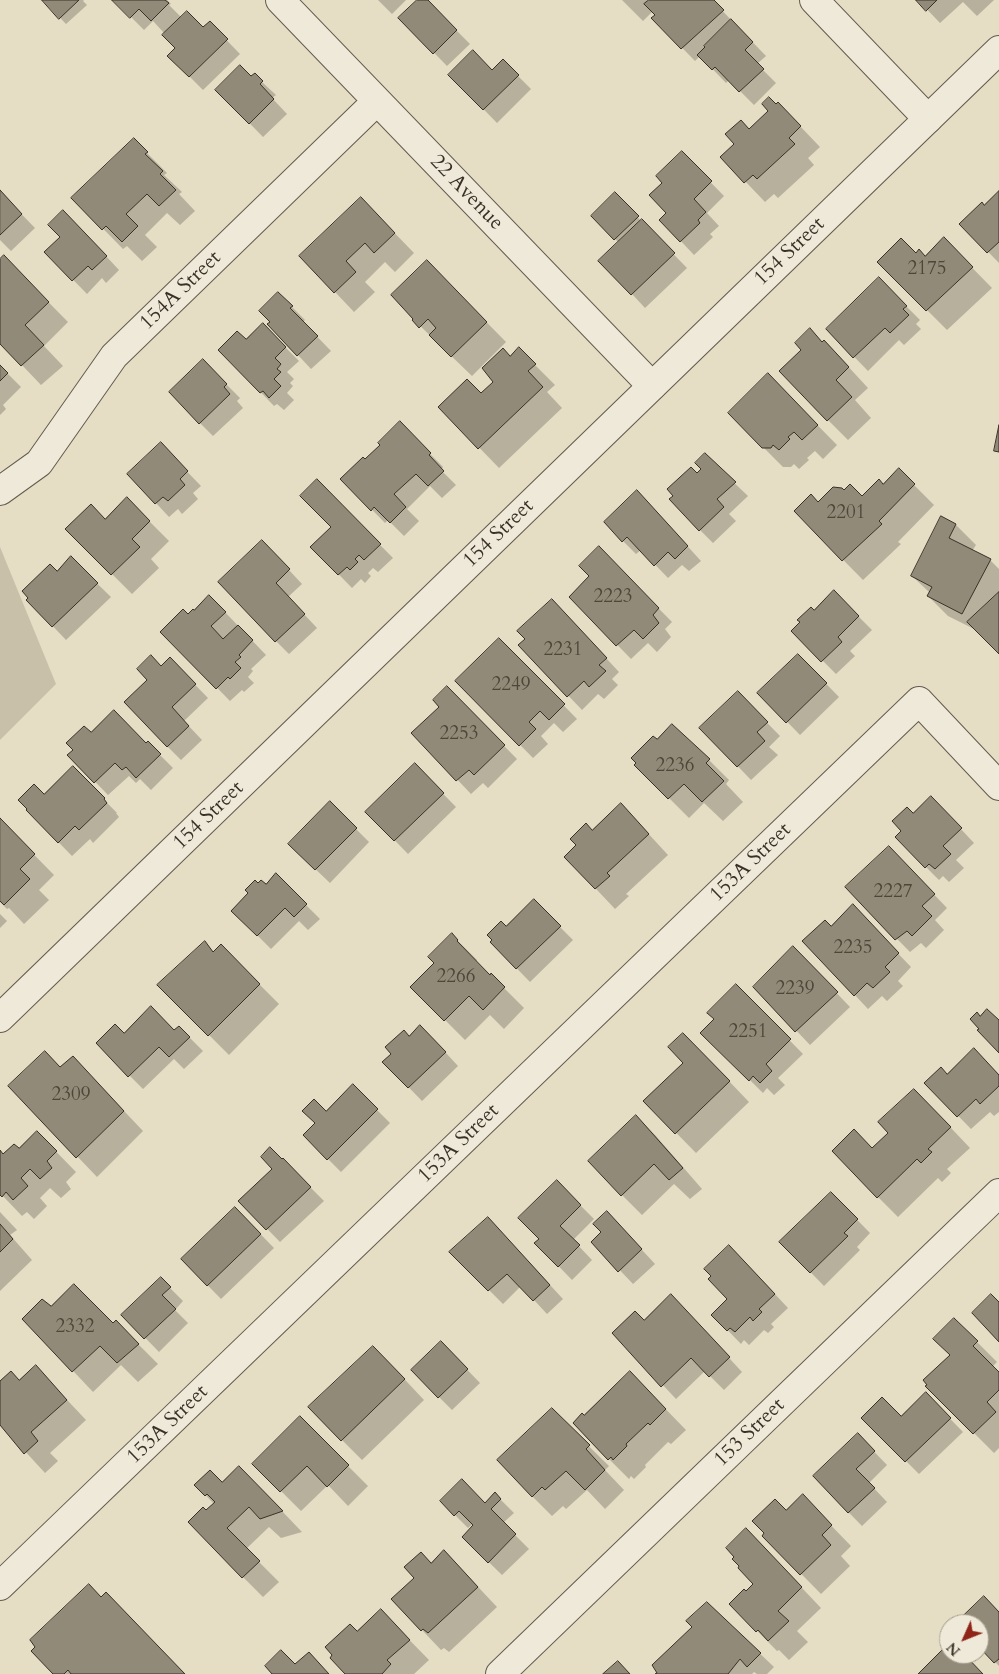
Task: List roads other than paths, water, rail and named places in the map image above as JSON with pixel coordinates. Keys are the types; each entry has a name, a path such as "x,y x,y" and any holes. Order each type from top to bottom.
{"street":[{"name":"22 Avenue","path":"280,0 652,386"},
{"path":"814,0 928,119"},
{"name":"154 Street","path":"0,1018 999,50"},
{"name":"154A Street","path":"0,491 39,463 114,356 376,101"},
{"name":"153A Street","path":"0,1586 919,701 999,786"},
{"name":"153 Street","path":"500,1674 999,1193"}]}
